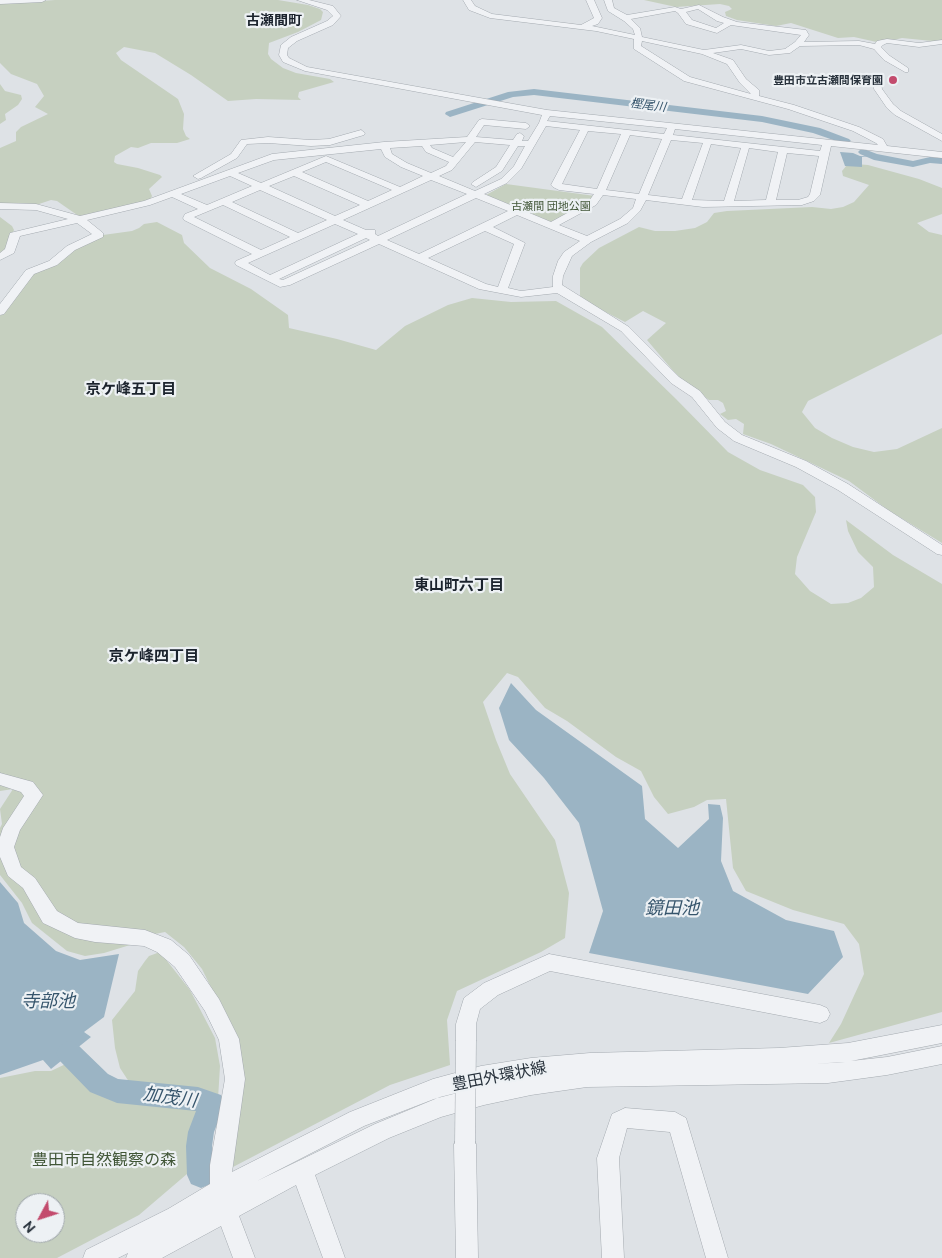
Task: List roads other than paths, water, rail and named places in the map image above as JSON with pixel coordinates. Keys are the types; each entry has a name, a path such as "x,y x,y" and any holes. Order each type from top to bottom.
{"street":[{"path":"0,2 42,0"},
{"path":"301,0 326,6 333,10 337,16 330,23 289,42 284,47 283,55 286,60 305,69 543,112 942,155"},
{"path":"467,0 472,8 490,16 583,27 704,52 730,62 743,81 756,92 754,98"},
{"path":"583,27 594,23 598,18 590,0"},
{"path":"608,0 610,8 636,28 637,47 687,79 800,110 856,129 880,141 884,145 884,149"},
{"path":"625,18 675,9 681,11 698,8 730,22 803,32 805,36 798,44 787,50 769,53 741,47 704,52"},
{"path":"681,11 689,22 717,30 730,22"},
{"path":"877,47 880,43 886,41 919,45 942,42"},
{"path":"798,44 859,43 877,47 887,58 905,70"},
{"path":"877,80 878,89 894,110 942,138"},
{"path":"526,126 482,122 470,139 472,140 449,168 240,263 280,284 286,284 476,194 512,176 543,123 543,112"},
{"path":"270,279 464,189 496,172 526,126 543,112"},
{"path":"543,123 824,154"},
{"path":"672,126 637,210 628,218 587,240 571,251 563,262 556,282 559,290 625,329 675,380 696,394 721,424 738,438 801,464 843,487 942,551"},
{"path":"586,128 556,185 686,202 770,204 799,203 813,198 816,195 826,142"},
{"path":"552,225 589,206 600,192 627,132"},
{"path":"171,193 234,156 244,142 268,140 311,143 330,142 361,133"},
{"path":"0,258 10,251 14,236 17,234 147,203 272,157 324,155 384,146 470,139 532,144"},
{"path":"686,202 708,141"},
{"path":"424,142 429,150 456,161"},
{"path":"728,204 746,145"},
{"path":"384,146 386,153 392,158 587,240"},
{"path":"770,204 783,149"},
{"path":"259,253 188,218 190,215 205,208 293,172 324,155"},
{"path":"324,155 400,190"},
{"path":"229,172 476,285 502,292 533,294 559,290"},
{"path":"293,172 369,204"},
{"path":"171,193 205,208"},
{"path":"222,201 297,236"},
{"path":"0,206 36,207 79,219 99,235 71,248 53,263 30,272 0,312"},
{"path":"418,259 517,211"},
{"path":"485,227 520,243 502,292"},
{"path":"0,779 27,787 34,795 12,828 5,847 14,871 28,883 50,917 75,930 145,938 164,946 182,961 212,1005 229,1039 235,1079 221,1165 223,1200 244,1258"},
{"path":"467,1258 465,1144 466,1024 471,1004 491,989 549,962 820,1014"},
{"name":"豊田外環状線","path":"137,1258 183,1236 223,1200 357,1119 433,1089 481,1076 531,1067 590,1062 778,1057 848,1052 942,1034"},
{"name":"豊田外環状線","path":"94,1258 176,1216 223,1200 258,1192 382,1131 440,1107 531,1085 587,1076 828,1073 887,1066 942,1055"},
{"path":"613,1258 608,1158 618,1121 626,1118 674,1122 679,1125 717,1258"},
{"path":"302,1171 334,1258"}],"water":[{"path":"840,152 872,157 862,157 862,167 845,166"},
{"name":"鏡田池","path":"511,683 536,710 642,786 645,819 678,848 709,819 708,804 720,805 723,818 721,861 733,891 786,920 834,931 843,957 808,994 589,953 603,911 579,823 544,778 509,740 499,708"},
{"name":"寺部池","path":"0,882 18,903 24,923 56,951 80,960 119,954 104,1017 84,1032 91,1037 51,1069 43,1060 0,1075"}],"waterway":[{"name":"樫尾川","path":"450,114 512,94 534,92 762,119 816,130 845,141"},
{"name":"樫尾川","path":"864,152 874,157 913,164 930,160 942,161"},
{"name":"加茂川","path":"69,1053 99,1083 117,1091 198,1099 212,1104 201,1132 199,1146 201,1175"}],"place":[{"name":"豊田市立古瀬間保育園","path":"893,80"}],"district":[{"name":"古瀬間町","path":"274,20"},
{"name":"京ケ峰五丁目","path":"131,389"},
{"name":"東山町六丁目","path":"459,585"},
{"name":"京ケ峰四丁目","path":"154,656"}],"park label":[{"name":"古瀬間 団地公園","path":"551,206"},
{"name":"豊田市自然観察の森","path":"104,1160"}]}
